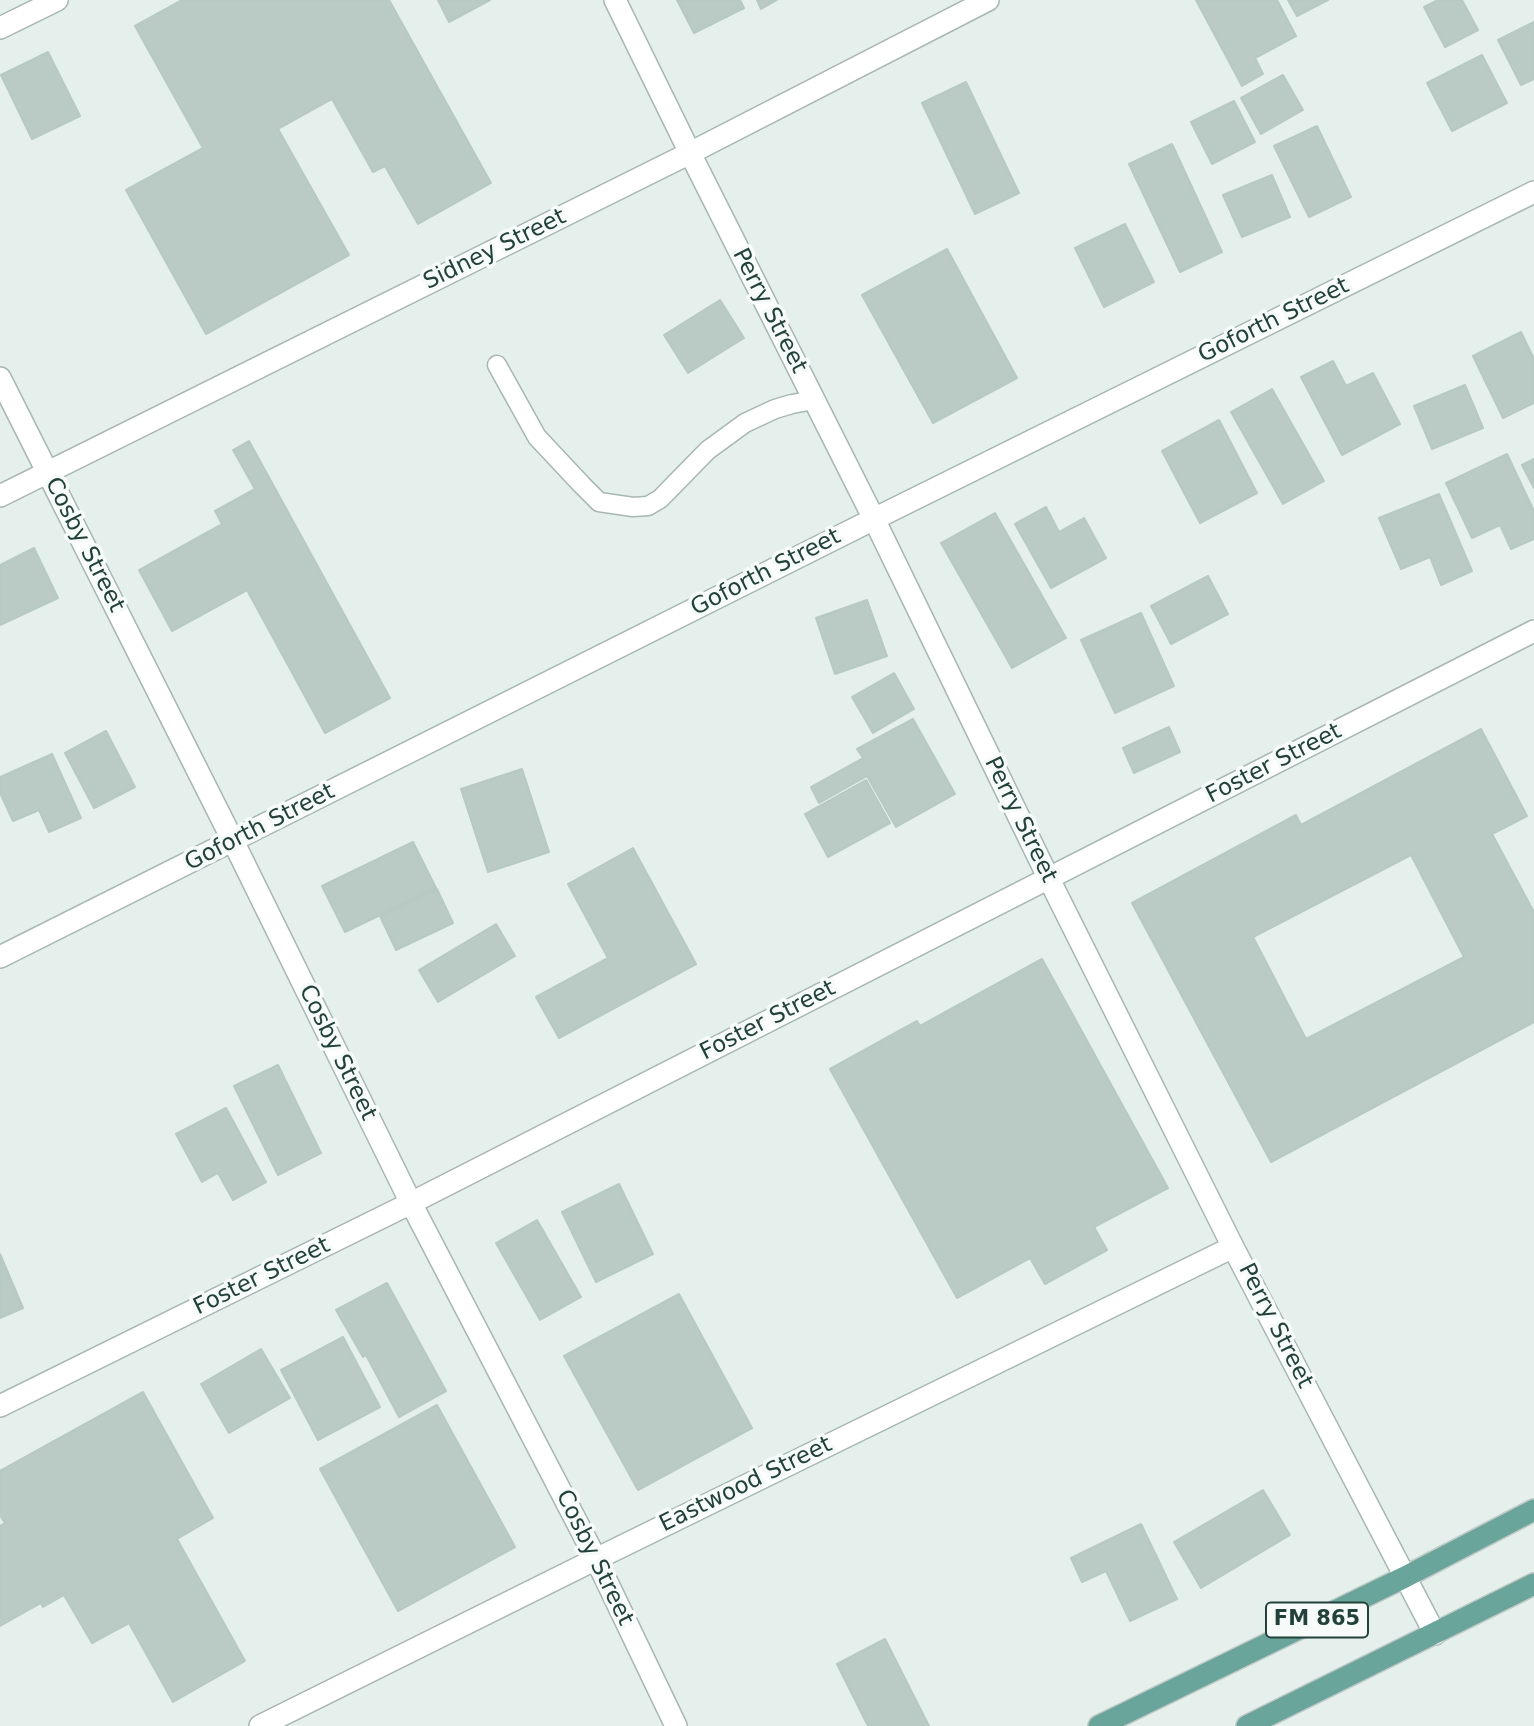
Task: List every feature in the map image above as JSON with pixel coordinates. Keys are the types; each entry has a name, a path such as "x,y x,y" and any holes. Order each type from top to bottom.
{"main road":[{"name":"FM 865","path":"1099,1726 1405,1577 1534,1510"},
{"name":"FM 865","path":"1247,1726 1534,1584"}],"street":[{"path":"0,29 57,0"},
{"name":"Perry Street","path":"615,0 1233,1247 1436,1634"},
{"name":"Sidney Street","path":"0,496 690,153 988,0"},
{"name":"Goforth Street","path":"0,957 1534,192"},
{"name":"Cosby Street","path":"0,378 411,1203 596,1559 676,1726"},
{"name":"Foster Street","path":"0,1406 411,1203 1534,631"},
{"name":"Eastwood Street","path":"260,1726 1233,1247"}],"lane":[{"path":"497,365 537,437 582,485 599,502 633,507 648,506 660,499 708,450 745,423 775,409 814,400"}],"building":[{"path":"182,0 389,0 491,183 418,224 385,166 373,172 332,99 278,129 349,255 206,334 126,190 203,148 135,26"},
{"path":"438,0 490,0 449,22"},
{"path":"677,0 740,0 744,8 694,33"},
{"path":"757,0 777,0 761,9"},
{"path":"1196,0 1277,0 1296,36 1255,58 1263,74 1242,86"},
{"path":"1288,0 1328,0 1297,16"},
{"path":"1438,0 1462,0 1478,30 1445,47 1424,7"},
{"path":"1534,22 1534,79 1521,85 1498,40"},
{"path":"48,52 80,116 32,139 1,75"},
{"path":"1482,55 1507,103 1452,131 1427,83"},
{"path":"1283,75 1303,110 1261,134 1241,98"},
{"path":"966,82 1019,193 975,214 922,103"},
{"path":"1234,101 1255,142 1212,164 1191,122"},
{"path":"1317,126 1351,197 1309,217 1274,146"},
{"path":"1172,144 1222,252 1180,272 1129,164"},
{"path":"1272,175 1290,217 1242,237 1223,195"},
{"path":"1125,224 1154,282 1104,307 1075,248"},
{"path":"947,249 1017,378 933,423 862,295"},
{"path":"720,300 744,338 688,373 664,335"},
{"path":"1521,332 1534,359 1534,403 1503,418 1473,356"},
{"path":"1333,361 1346,386 1373,373 1400,424 1342,455 1301,377"},
{"path":"1465,385 1483,428 1432,449 1414,406"},
{"path":"1272,389 1324,481 1283,504 1231,412"},
{"path":"1219,420 1257,493 1200,523 1162,451"},
{"path":"249,441 390,698 325,733 247,590 172,631 139,570 222,524 215,511 255,489 233,450"},
{"path":"1507,454 1534,511 1534,539 1511,549 1500,525 1472,538 1446,483"},
{"path":"1534,459 1534,488 1522,465"},
{"path":"1439,494 1472,571 1441,585 1430,557 1401,569 1379,518"},
{"path":"1046,507 1059,532 1084,518 1106,558 1051,588 1015,524"},
{"path":"995,513 1066,638 1012,668 941,543"},
{"path":"34,548 58,598 0,625 0,565"},
{"path":"1208,576 1228,614 1171,644 1151,606"},
{"path":"867,600 887,656 835,674 816,618"},
{"path":"1141,613 1174,686 1115,713 1081,640"},
{"path":"894,673 914,709 873,733 852,697"},
{"path":"913,719 955,794 896,827 867,776 819,803 811,787 863,758 857,749"},
{"path":"1169,727 1180,752 1134,773 1123,748"},
{"path":"1481,729 1527,816 1492,834 1534,912 1534,1022 1271,1162 1132,903 1296,815 1301,825","holes":["1411,855 1464,957 1306,1039 1253,937"]},
{"path":"106,731 135,787 94,808 65,753"},
{"path":"52,754 81,818 49,832 39,810 13,821 0,793 0,777"},
{"path":"522,769 549,852 488,872 461,789"},
{"path":"866,780 890,823 828,857 805,814"},
{"path":"413,842 436,888 345,932 322,886"},
{"path":"633,848 696,964 559,1038 536,997 608,958 568,884"},
{"path":"437,889 453,923 396,950 380,916"},
{"path":"496,924 515,956 438,1002 419,970"},
{"path":"1042,959 1168,1188 1094,1227 1107,1250 1045,1284 1030,1258 957,1298 830,1069 917,1021 920,1026"},
{"path":"278,1065 321,1153 278,1175 234,1086"},
{"path":"226,1108 266,1182 233,1200 218,1173 202,1182 176,1134"},
{"path":"619,1184 653,1254 596,1282 562,1212"},
{"path":"537,1220 581,1297 540,1320 496,1243"},
{"path":"0,1254 23,1308 0,1318"},
{"path":"387,1283 446,1391 399,1417 366,1355 363,1357 336,1310"},
{"path":"679,1294 752,1428 638,1490 564,1356"},
{"path":"343,1337 380,1407 318,1440 281,1370"},
{"path":"261,1349 290,1398 229,1433 201,1384"},
{"path":"143,1392 213,1518 177,1539 245,1661 173,1702 129,1623 92,1643 64,1595 43,1607 41,1603 0,1626 0,1526 5,1523 0,1515 0,1471"},
{"path":"437,1405 515,1547 398,1611 320,1469"},
{"path":"1263,1490 1290,1535 1201,1588 1174,1542"},
{"path":"1141,1524 1177,1599 1130,1621 1106,1571 1082,1582 1071,1558"},
{"path":"885,1639 929,1726 868,1726 837,1664"}]}
